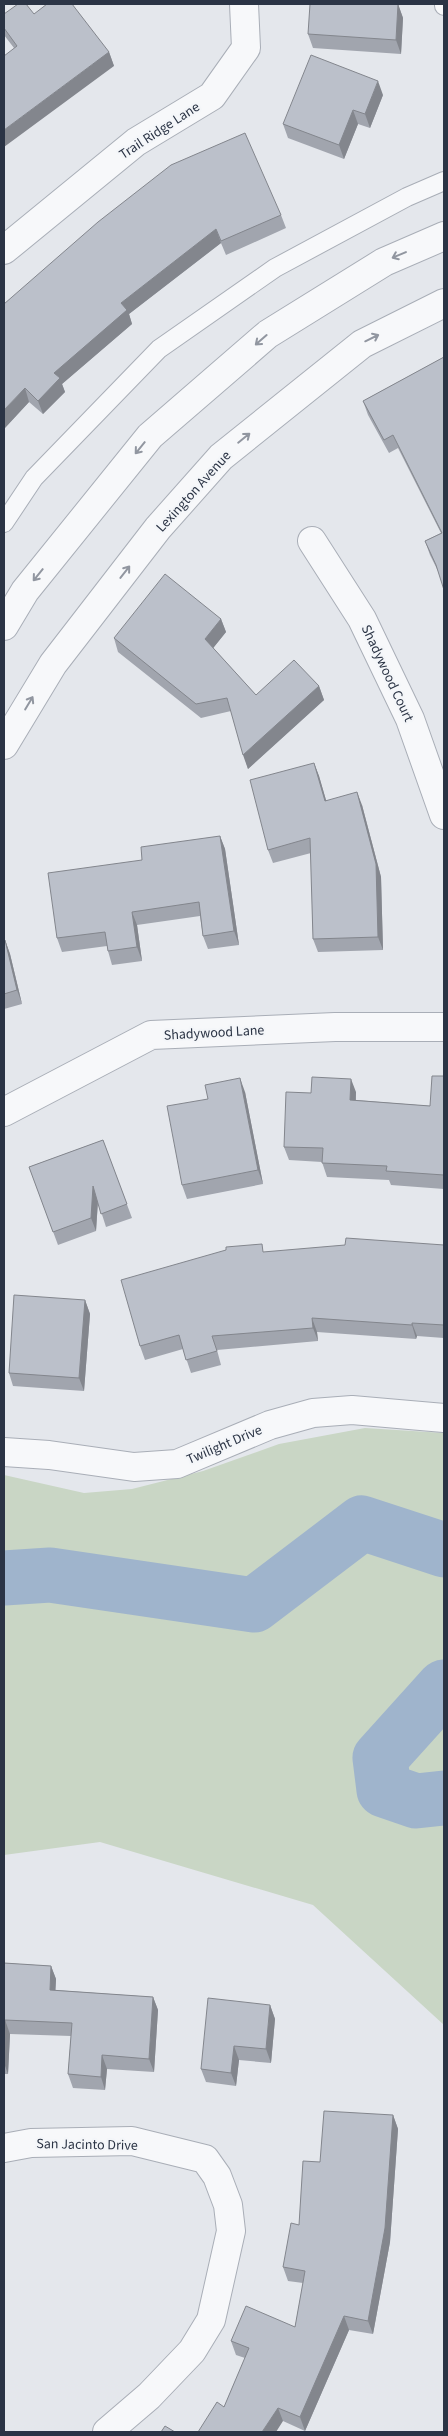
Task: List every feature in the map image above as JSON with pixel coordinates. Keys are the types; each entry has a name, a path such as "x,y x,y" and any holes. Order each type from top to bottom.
{"street":[{"name":"Trail Ridge Lane","path":"4,250 136,142 212,96 246,48 244,4"},
{"path":"4,626 25,591 150,436 268,334 384,262 444,236"},
{"name":"Lexington Avenue","path":"4,745 53,664 158,528 222,456 362,344 444,303"},
{"name":"Shadywood Court","path":"312,541 362,619 410,719 444,815"},
{"name":"Shadywood Lane","path":"4,1112 151,1035 335,1026 444,1027"},
{"name":"Twilight Drive","path":"4,1452 48,1455 134,1467 177,1464 270,1425 313,1413 352,1410 444,1418"},
{"name":"San Jacinto Drive","path":"4,2148 31,2143 132,2141 205,2159 217,2176 228,2205 231,2231 211,2320 192,2351 149,2396 107,2432"}],"lane":[{"path":"4,524 34,478 159,349 275,268 407,197 444,181"}],"green space":[{"path":"365,1428 444,1433 444,2025 313,1905 100,1842 4,1855 4,1475 84,1493 132,1489 203,1471 279,1444"}],"building":[{"path":"18,4 26,4 34,14 47,4 72,4 109,52 4,130 4,56 17,46 4,28 4,14"},
{"path":"310,4 398,4 396,40 308,34"},
{"path":"311,55 378,81 365,114 353,110 339,145 283,124"},
{"path":"245,133 281,215 221,241 216,229 121,303 127,310 54,373 60,378 38,401 25,388 4,410 4,304 98,222 171,165"},
{"path":"444,357 444,590 436,565 425,541 442,533 393,435 384,440 363,401"},
{"path":"165,574 221,619 205,639 256,695 294,660 319,686 243,755 227,698 196,704 114,638"},
{"path":"314,763 325,801 357,792 376,864 378,937 313,939 310,838 268,850 250,780"},
{"path":"220,836 234,931 203,936 199,902 132,912 137,947 108,951 105,932 57,938 48,873 142,860 141,847"},
{"path":"4,940 17,990 4,994"},
{"path":"432,1076 444,1076 444,1175 386,1171 387,1166 322,1163 323,1148 284,1147 286,1092 311,1093 312,1077 351,1079 350,1100 430,1106"},
{"path":"240,1078 258,1170 182,1185 167,1106 208,1099 205,1085"},
{"path":"103,1140 127,1204 101,1214 93,1186 91,1218 53,1232 29,1167"},
{"path":"346,1238 444,1245 444,1325 412,1323 412,1325 312,1318 313,1328 212,1336 217,1351 186,1360 179,1335 140,1346 121,1280 226,1250 226,1247 262,1244 263,1252 345,1245"},
{"path":"14,1295 85,1300 79,1378 9,1373"},
{"path":"4,1963 51,1966 50,1990 153,1997 149,2059 102,2055 101,2077 68,2074 72,2023 5,2020 4,2043"},
{"path":"208,1998 270,2005 266,2049 234,2046 231,2073 201,2069"},
{"path":"324,2111 393,2115 385,2228 368,2321 344,2316 300,2417 278,2408 262,2432 198,2432 217,2402 224,2407 249,2348 231,2341 246,2306 295,2327 305,2271 283,2267 291,2223 299,2225 303,2161 320,2162"},
{"path":"165,2426 175,2432 161,2432"}],"waterway":[{"path":"4,1578 50,1575 254,1605 362,1523 444,1550"},
{"path":"444,1687 380,1758 384,1790 416,1801 444,1798"}]}
